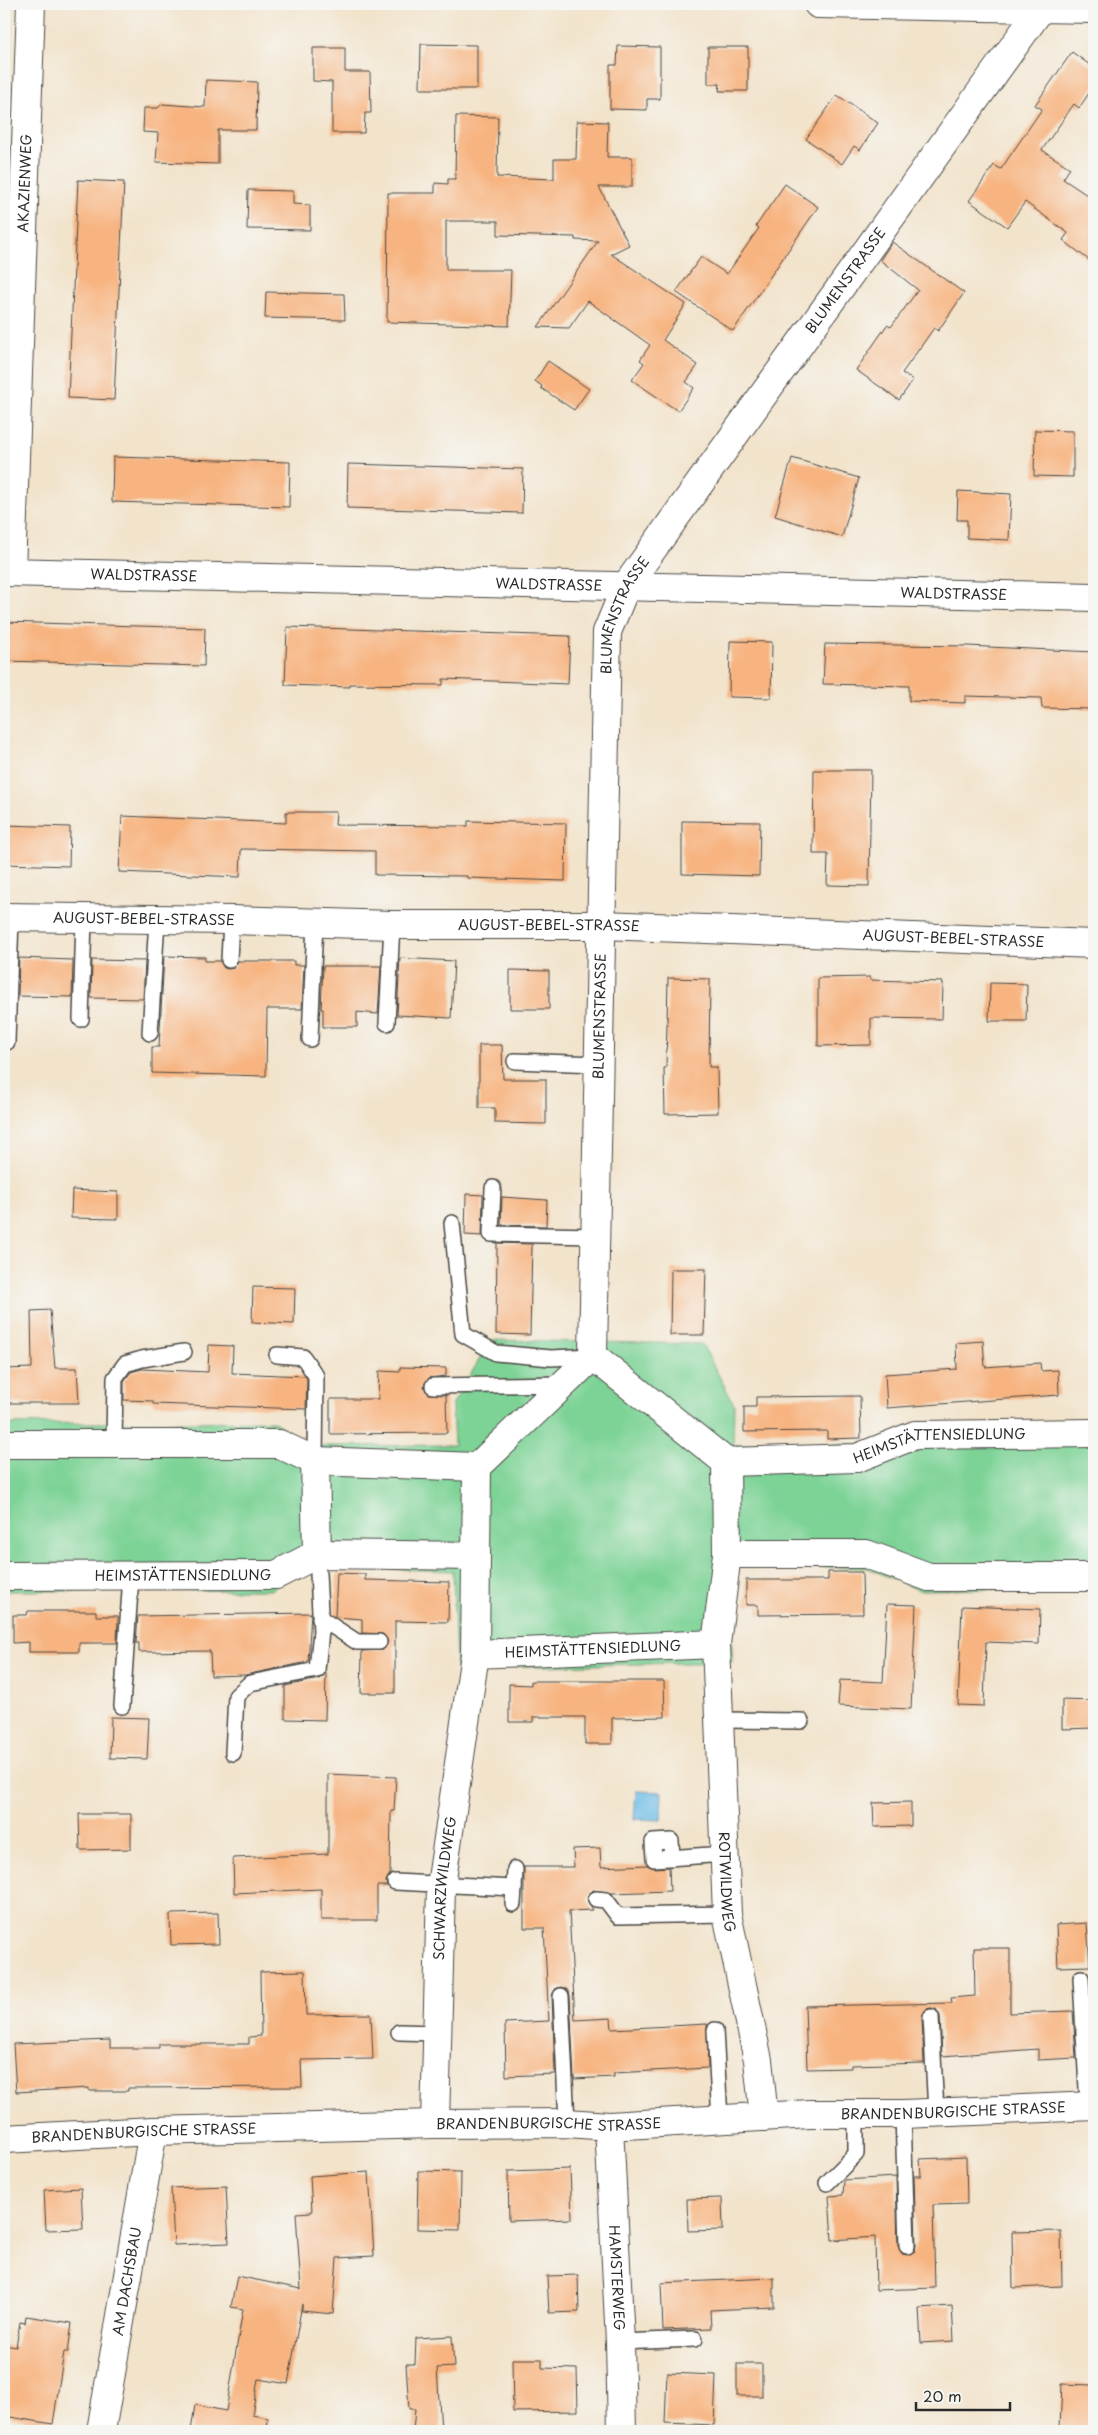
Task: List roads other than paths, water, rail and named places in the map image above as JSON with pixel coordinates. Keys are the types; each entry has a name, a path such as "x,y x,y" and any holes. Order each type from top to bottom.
{"street":[{"name":"AKAZIENWEG","path":"8,572 31,4"},
{"path":"818,4 1043,6 1094,9"},
{"name":"BLUMENSTRASSE","path":"593,1356 598,1064 603,925 607,632 626,586 1043,6"},
{"name":"WALDSTRASSE","path":"8,572 1094,597"},
{"name":"AUGUST-BEBEL-STRASSE","path":"8,917 231,920 392,925 603,925 1094,944"},
{"path":"475,1654 477,1467 593,1356 726,1462 727,1554 716,1644"},
{"name":"HEIMSTÄTTENSIEDLUNG","path":"726,1462 857,1458 915,1435 1094,1433"},
{"path":"4,1444 279,1444 315,1461 477,1467"},
{"path":"315,1461 317,1554"},
{"name":"HEIMSTÄTTENSIEDLUNG","path":"4,1576 276,1575 317,1554 476,1556"},
{"path":"727,1554 866,1554 929,1577 1094,1577"},
{"name":"HEIMSTÄTTENSIEDLUNG","path":"475,1654 716,1644"},
{"name":"ROTWILDWEG","path":"716,1644 727,1914 758,2060 764,2117"},
{"name":"SCHWARZWILDWEG","path":"436,2124 436,2033 441,1886 475,1654"},
{"name":"BRANDENBURGISCHE STRASSE","path":"4,2139 153,2131 436,2124 567,2123 609,2126 764,2117 1091,2107"},
{"name":"HAMSTERWEG","path":"609,2126 620,2342 622,2431"},
{"name":"AM DACHSBAU","path":"102,2431 153,2131"}],"lane":[{"path":"7,1042 8,917"},
{"path":"81,1019 84,919"},
{"path":"150,1033 157,920"},
{"path":"229,960 231,920"},
{"path":"310,1039 315,922"},
{"path":"387,1023 392,925"},
{"path":"515,1061 598,1064"},
{"path":"493,1188 491,1234 596,1236"},
{"path":"452,1223 462,1334 496,1353 551,1358 593,1356"},
{"path":"114,1444 116,1378 125,1364 142,1359 184,1352"},
{"path":"276,1355 304,1357 316,1376 315,1461"},
{"path":"433,1386 564,1384"},
{"path":"233,1753 236,1696 250,1683 317,1670 320,1618 317,1554"},
{"path":"122,1706 131,1576"},
{"path":"320,1618 356,1642 379,1642"},
{"path":"720,1720 801,1721"},
{"path":"672,1858 724,1854"},
{"path":"514,1904 515,1869"},
{"path":"395,1882 441,1886 514,1888"},
{"path":"596,1899 606,1900 618,1916 727,1914"},
{"path":"1082,1978 1091,2107"},
{"path":"562,1996 567,2123"},
{"path":"931,2017 936,2112"},
{"path":"715,2030 720,2120"},
{"path":"399,2032 436,2033"},
{"path":"827,2183 856,2154 856,2114"},
{"path":"903,2114 907,2246"},
{"path":"620,2342 695,2339"}],"water":[{"path":"636,1791 662,1792 661,1820 634,1819"}]}
